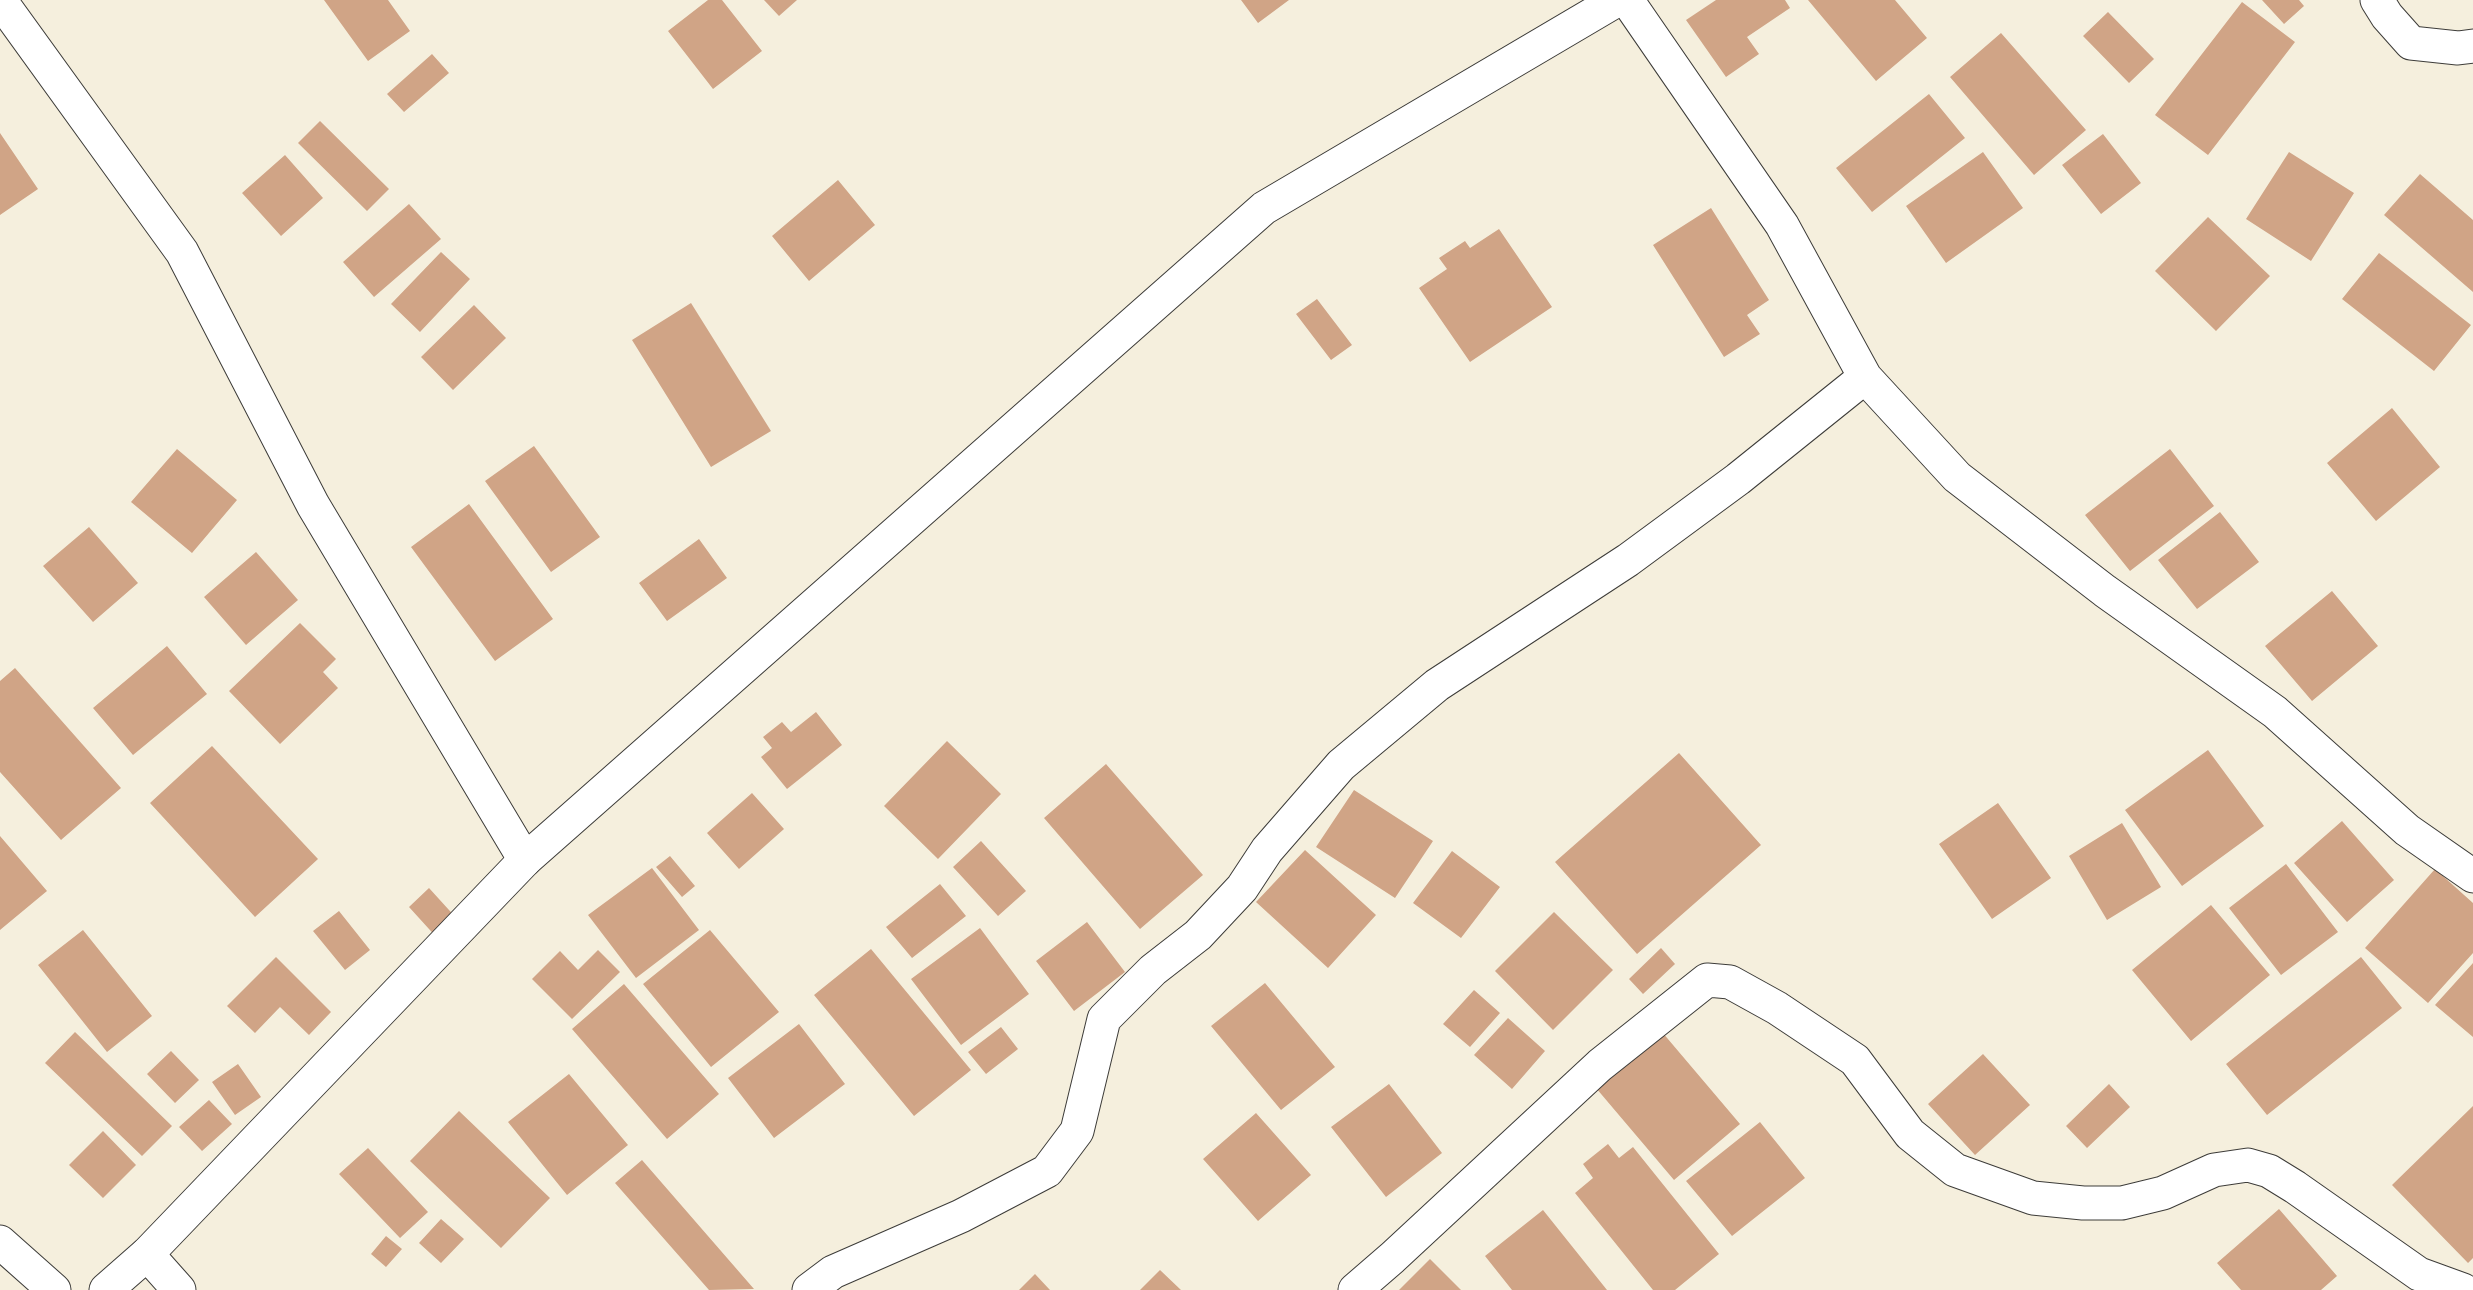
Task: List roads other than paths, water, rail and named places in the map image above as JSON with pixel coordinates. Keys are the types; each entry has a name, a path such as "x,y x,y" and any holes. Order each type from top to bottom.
{"street":[{"path":"0,0 182,252 313,505 525,860"},
{"path":"106,1290 147,1254 525,860 1264,208 1617,0"},
{"path":"1627,0 1782,225 1866,377 1957,477 2105,591 2275,712 2408,830 2473,876"},
{"path":"2377,0 2387,16 2411,43 2458,48 2473,46"},
{"path":"809,1290 833,1272 961,1216 1047,1171 1077,1131 1104,1019 1153,970 1198,935 1242,888 1267,850 1341,765 1437,685 1628,560 1738,479 1866,377"},
{"path":"1355,1290 1600,1065 1707,981 1730,982 1777,1008 1856,1060 1910,1134 1955,1170 2033,1198 2083,1203 2122,1203 2163,1193 2214,1170 2248,1165 2269,1171 2295,1187 2419,1274 2463,1290"},
{"path":"0,1242 54,1290"},
{"path":"147,1254 179,1290"}]}
